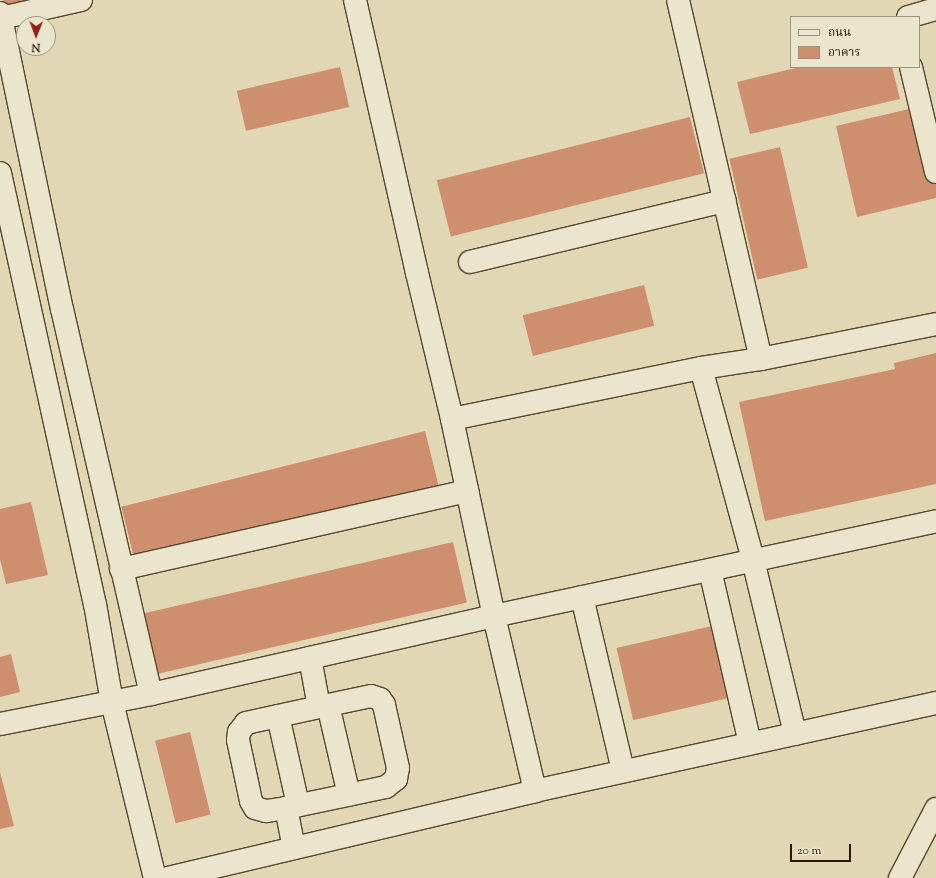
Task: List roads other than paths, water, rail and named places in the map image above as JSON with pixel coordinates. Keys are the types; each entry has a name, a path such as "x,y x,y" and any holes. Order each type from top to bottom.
{"lane":[{"path":"81,0 0,16 62,309 151,694"},
{"path":"355,0 452,419 494,616 536,791"},
{"path":"678,0 761,359"},
{"path":"912,16 936,9"},
{"path":"911,68 936,172"},
{"path":"0,173 93,596 112,702 155,878"},
{"path":"470,262 725,201"},
{"path":"452,419 700,368 761,359 936,324"},
{"path":"700,368 753,560 795,734"},
{"path":"121,569 467,491"},
{"path":"0,724 151,694 494,616 936,521"},
{"path":"710,570 750,743"},
{"path":"582,597 623,771"},
{"path":"310,658 349,795"},
{"path":"371,696 380,699 384,705 398,768 396,779 386,787 292,807 266,811 255,808 251,800 238,740 239,732 246,723 324,706 371,696"},
{"path":"168,878 623,771 936,703"},
{"path":"278,716 292,807 294,848"},
{"path":"900,878 936,809"}]}
